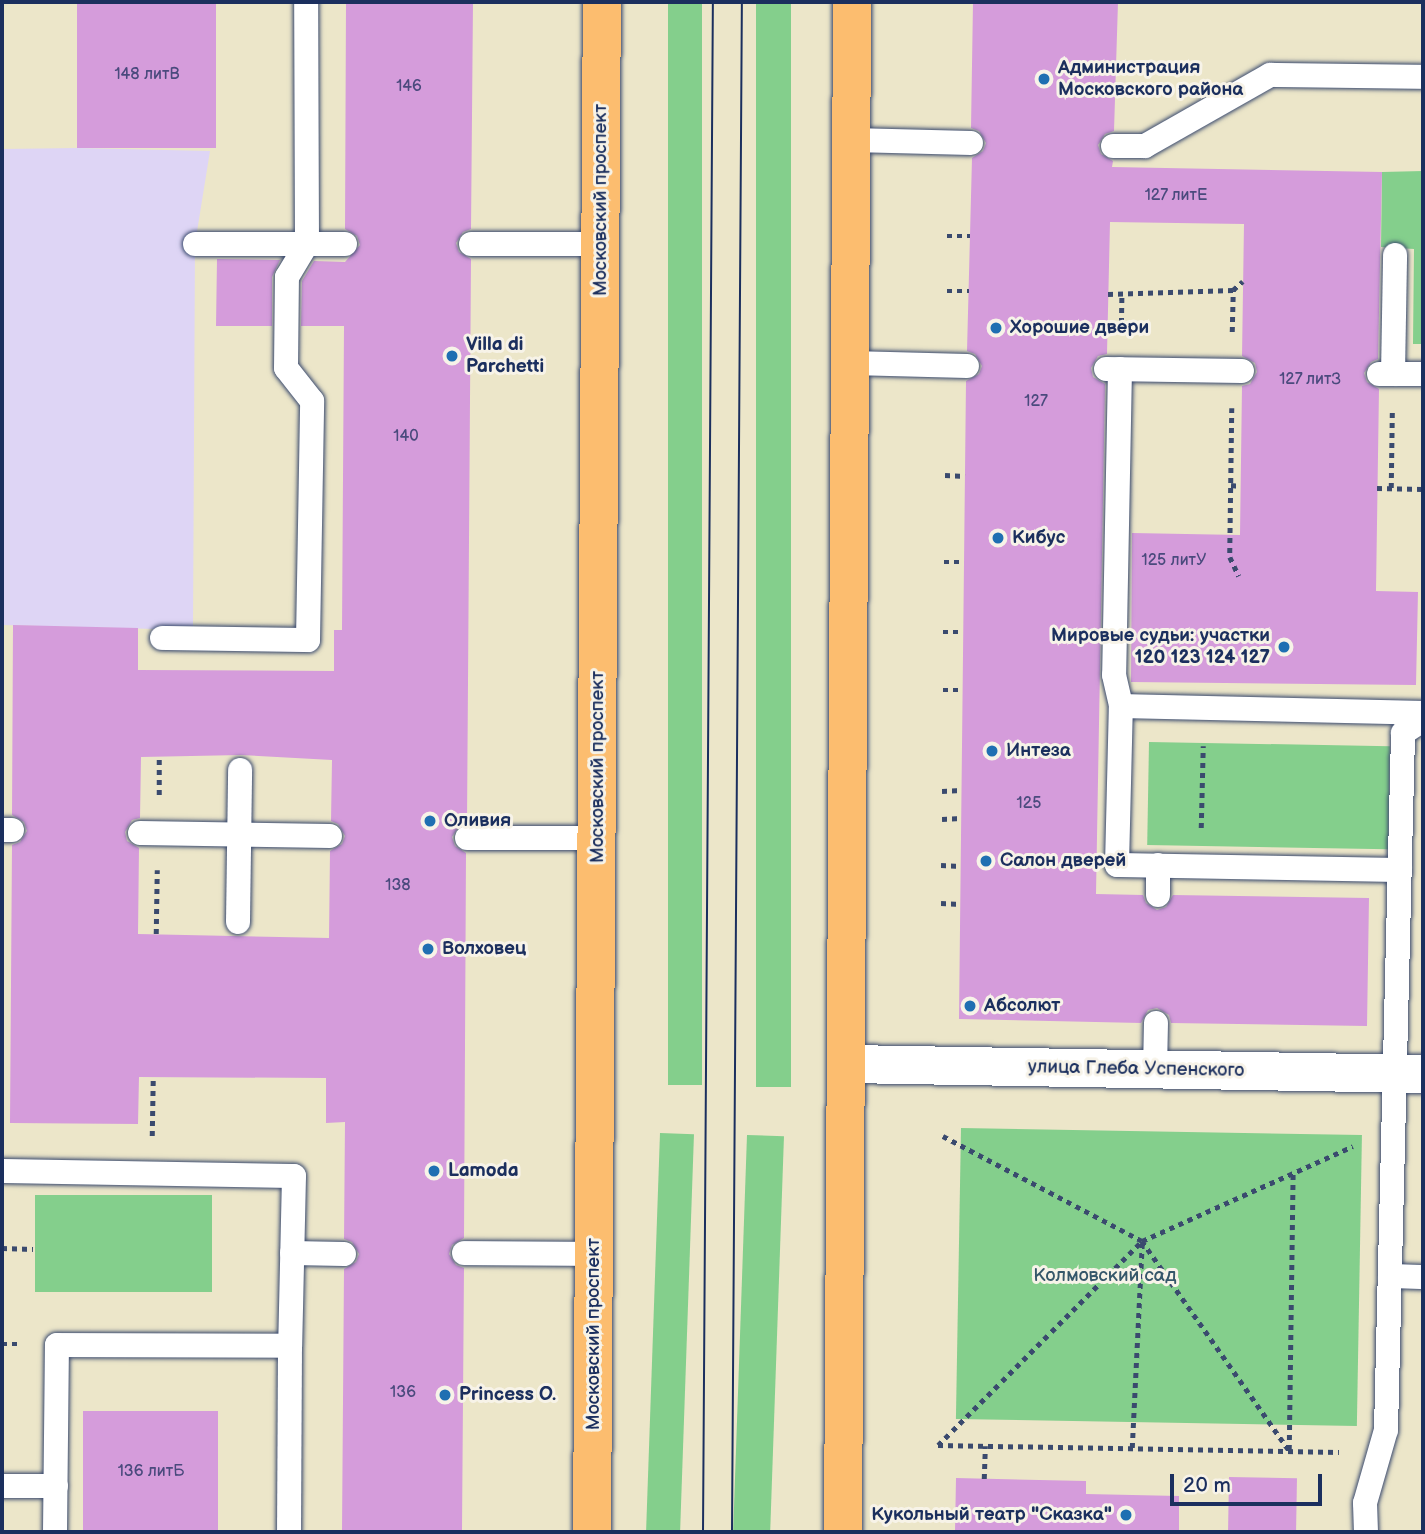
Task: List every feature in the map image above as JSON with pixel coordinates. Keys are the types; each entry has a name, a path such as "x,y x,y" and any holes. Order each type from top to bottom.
{"main road":[{"name":"Московский проспект","path":"592,1532 602,2"},
{"path":"843,1532 848,1064 852,2"}],"street":[{"name":"улица Глеба Успенского","path":"848,1064 1409,1073"}],"lane":[{"path":"162,638 308,640 312,401 286,368 287,277 307,244 306,2"},
{"path":"1113,146 1145,146 1270,75 1423,77"},
{"path":"852,140 971,143"},
{"path":"195,244 345,244"},
{"path":"471,244 601,244"},
{"path":"1395,255 1386,374 1423,374"},
{"path":"851,363 967,366"},
{"path":"1237,371 1113,369 1114,675 1121,706 1117,865 1400,870"},
{"path":"1121,706 1423,713"},
{"path":"1366,1532 1365,1503 1386,1430 1390,1276 1409,1073 1400,870 1404,733 1423,720"},
{"path":"238,922 240,770"},
{"path":"140,833 330,836"},
{"path":"467,838 597,838"},
{"path":"1158,865 1158,895"},
{"path":"1155,1070 1156,1023"},
{"path":"2,1171 294,1176 289,1532"},
{"path":"292,1253 344,1254"},
{"path":"464,1254 594,1254"},
{"path":"1390,1276 1423,1277"},
{"path":"55,1532 57,1345 290,1346"},
{"path":"2,1486 56,1486"}],"path":[{"path":"947,236 970,236"},
{"path":"1108,294 1233,290 1243,281"},
{"path":"1233,290 1237,371 1230,557 1239,576"},
{"path":"947,291 969,292"},
{"path":"1386,374 1391,488"},
{"path":"945,475 965,476"},
{"path":"1231,485 1240,486"},
{"path":"1377,488 1423,489"},
{"path":"944,562 963,562"},
{"path":"943,632 962,632"},
{"path":"943,690 961,690"},
{"path":"1200,866 1204,707"},
{"path":"942,790 961,790"},
{"path":"942,819 961,818"},
{"path":"941,866 960,866"},
{"path":"941,903 960,904"},
{"path":"151,1174 153,1077"},
{"path":"943,1136 1142,1241 1289,1450"},
{"path":"1299,1450 938,1446 1142,1241 1351,1147"},
{"path":"1289,1450 1293,1172"},
{"path":"1132,1448 1142,1241"},
{"path":"2,1248 33,1250"},
{"path":"984,1479 985,1446"}],"shaded area":[{"path":"2,149 210,151 195,244 193,630 2,625"}],"green space":[{"path":"668,2 702,2 702,1085 668,1085"},
{"path":"756,2 791,2 791,1087 756,1087"},
{"path":"1423,171 1423,344 1413,344 1414,249 1381,247 1382,172"},
{"path":"1149,742 1390,746 1388,849 1147,845"},
{"name":"Колмовский сад","path":"961,1128 1362,1135 1357,1426 956,1419"},
{"path":"660,1133 694,1134 680,1532 646,1532"},
{"path":"747,1135 784,1136 770,1532 733,1532"},
{"path":"35,1195 212,1195 212,1292 35,1292"}],"building":[{"path":"77,2 216,2 216,148 77,148"},
{"path":"346,2 473,2 471,229 463,232 456,243 459,252 471,259 467,823 459,826 452,837 455,846 466,853 464,1238 452,1245 449,1254 456,1265 464,1268 462,1532 342,1532 344,1269 356,1262 359,1254 352,1242 344,1239 345,1122 326,1123 326,1078 139,1077 138,1124 10,1123 12,845 20,842 27,831 24,822 12,815 13,625 138,628 138,670 334,671 334,630 342,630 344,326 301,326 302,281 314,261 345,262 360,245 357,236 345,229","holes":["241,755 332,760 331,821 338,824 345,836 342,844 330,851 329,938 138,934 139,848 127,841 125,832 132,820 140,818 141,757"]},
{"path":"973,2 1118,2 1114,131 1105,134 1098,145 1101,154 1113,161 1112,167 1382,172 1378,359 1371,362 1364,373 1367,382 1379,389 1376,591 1418,592 1416,685 1131,682 1132,533 1240,535 1242,386 1250,384 1257,372 1255,363 1242,356 1244,224 1110,222 1107,354 1098,356 1091,368 1093,377 1105,384 1096,894 1143,895 1146,903 1157,910 1166,907 1173,895 1369,898 1367,1026 1171,1023 1169,1015 1157,1008 1148,1010 1141,1023 959,1019 966,381 979,374 982,366 975,354 967,351 972,158 983,151 986,143 979,131 971,128"},
{"path":"217,259 280,260 272,277 272,326 216,326"},
{"path":"83,1411 218,1411 218,1532 83,1532"},
{"path":"1229,1477 1297,1478 1296,1532 1228,1532"},
{"name":"Кукольный театр \"Сказка\"","path":"956,1478 1086,1481 1086,1494 1179,1496 1179,1532 955,1532"}],"tram line":[{"path":"703,1532 713,2"},
{"path":"732,1532 742,2"}],"place":[{"name":"Администрация Московского района","path":"1044,79"},
{"name":"Хорошие двери","path":"996,328"},
{"name":"Villa di Parchetti","path":"452,356"},
{"name":"Кибус","path":"998,538"},
{"name":"Мировые судьи: участки 120 123 124 127","path":"1284,647"},
{"name":"Интеза","path":"992,751"},
{"name":"Оливия","path":"430,821"},
{"name":"Салон дверей","path":"986,861"},
{"name":"Волховец","path":"428,949"},
{"name":"Абсолют","path":"970,1006"},
{"name":"Lamoda","path":"434,1171"},
{"name":"Princess O.","path":"445,1395"},
{"name":"Кукольный театр \"Сказка\"","path":"1126,1515"}]}
